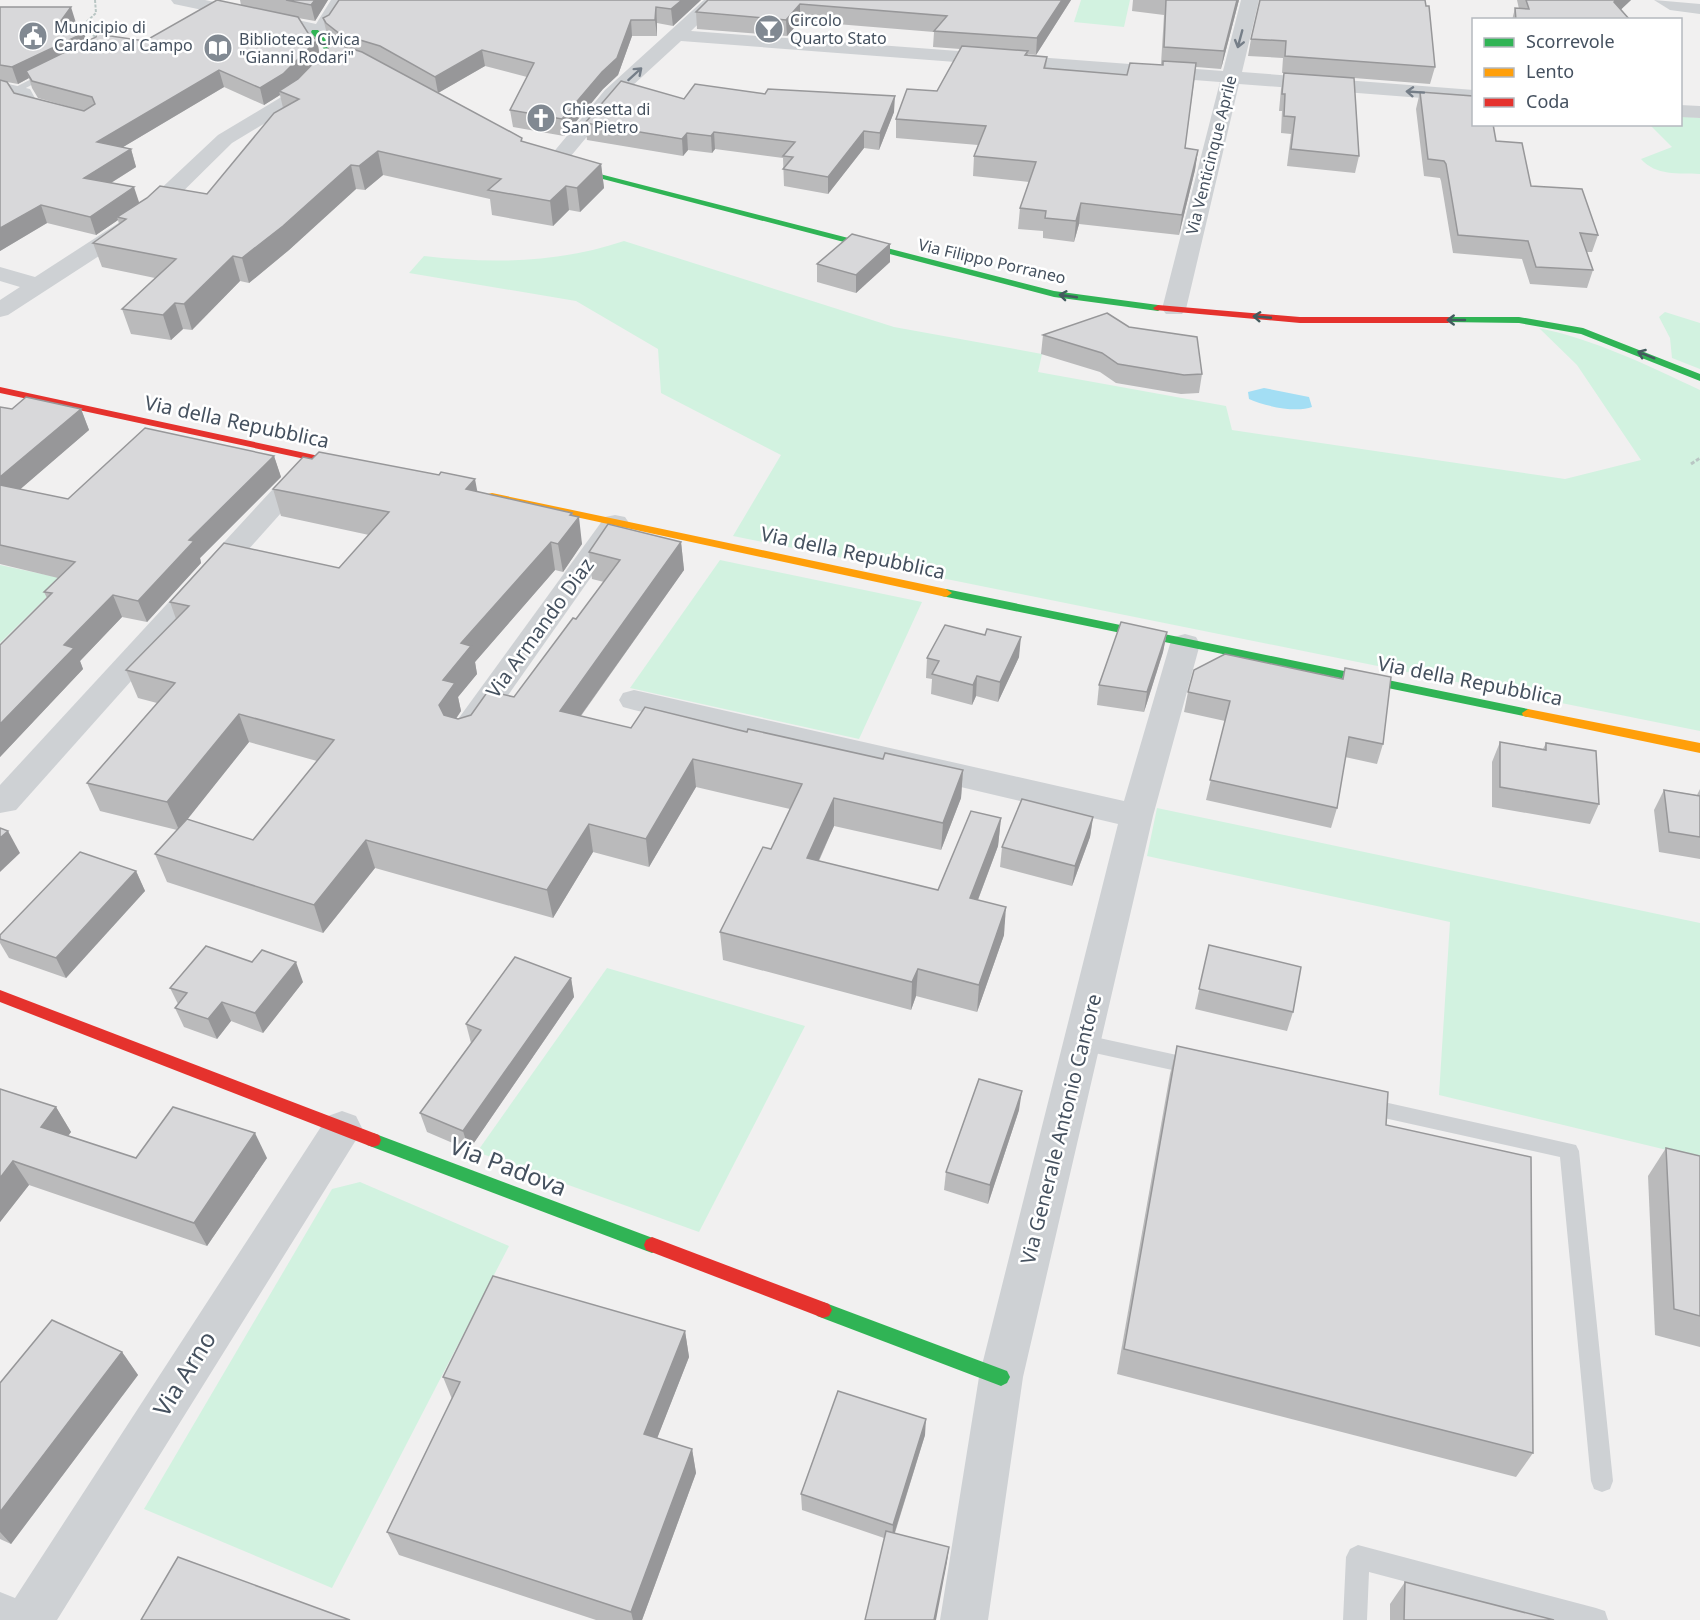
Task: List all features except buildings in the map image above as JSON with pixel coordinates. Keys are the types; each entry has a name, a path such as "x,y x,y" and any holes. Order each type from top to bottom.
{"street":[{"path":"180,0 308,27 315,32 320,44 335,56 384,74"},
{"path":"315,32 325,26 340,0"},
{"path":"547,162 612,94 714,0"},
{"name":"Via Venticinque Aprile","path":"1174,309 1250,0"},
{"path":"1663,0 1676,6 1700,10"},
{"path":"678,35 1472,96"},
{"path":"0,310 145,216 225,139 295,97 335,56"},
{"path":"6,90 23,93 28,104 79,117"},
{"path":"1682,111 1700,112"},
{"name":"Via Filippo Porraneo","path":"547,162 985,278 1054,294 1174,309 1300,320 1519,321 1583,331 1700,378"},
{"path":"0,274 37,285"},
{"name":"Via della Repubblica","path":"0,390 373,471"},
{"path":"4,802 315,459"},
{"name":"Via della Repubblica","path":"477,493 1185,644 1700,747"},
{"name":"Via Armando Diaz","path":"464,734 616,522"},
{"name":"Via Generale Antonio Cantore","path":"964,1620 1001,1377 1136,816 1185,644"},
{"path":"634,700 1136,816"},
{"name":"Via Padova","path":"0,996 1001,1377"},
{"name":"Via Arno","path":"29,1620 342,1128"},
{"path":"0,1616 9,1620"}],"lane":[{"path":"6,90 95,52"},
{"path":"1082,1042 1219,1072"},
{"path":"1347,1101 1569,1151 1602,1481"},
{"path":"1355,1620 1358,1557 1596,1620"}],"path":[{"path":"94,0 98,8 94,18 80,28 106,41"},
{"path":"95,52 94,44 99,39 117,31"},
{"path":"1691,464 1700,458"}],"green space":[{"path":"1081,0 1130,0 1124,27 1074,22"},
{"path":"1682,116 1700,118 1700,174 1660,171 1641,159 1672,147 1651,126 1682,126"},
{"path":"624,241 894,327 1042,354 1038,372 1226,406 1232,430 1565,479 1641,460 1577,365 1539,328 1601,346 1660,371 1700,390 1700,731 733,536 781,455 661,393 658,349 576,301 409,273 424,256 449,259 525,260 575,254"},
{"path":"1665,312 1700,323 1700,369 1672,358 1670,338 1659,317"},
{"path":"720,560 922,602 859,739 630,688"},
{"path":"0,565 65,579 0,643"},
{"path":"1157,808 1700,923 1700,1158 1439,1095 1450,922 1147,856"},
{"path":"607,968 805,1026 699,1232 477,1152"},
{"path":"360,1182 509,1246 332,1588 144,1509 332,1189"}],"water":[{"path":"1264,388 1309,397 1312,407 1280,408 1249,399 1248,392"}],"traffic: fast":[{"path":"315,32 330,51 368,66"},
{"path":"560,165 1054,294 1158,308"},
{"path":"1448,320 1519,320 1583,331 1700,378"},
{"path":"946,593 1528,713"},
{"path":"373,1140 652,1245"},
{"path":"823,1310 1001,1377"}],"traffic: slow":[{"path":"492,496 946,593"},
{"path":"1528,713 1700,748"}],"traffic: jam":[{"path":"1158,308 1300,320 1448,320"},
{"path":"0,390 356,467"},
{"path":"0,996 373,1140"},
{"path":"652,1245 823,1310"}],"place":[{"name":"Circolo Quarto Stato","path":"769,29"},
{"name":"Municipio di Cardano al Campo","path":"33,36"},
{"name":"Biblioteca Civica \"Gianni Rodari\"","path":"218,48"},
{"name":"Chiesetta di San Pietro","path":"541,118"}]}
